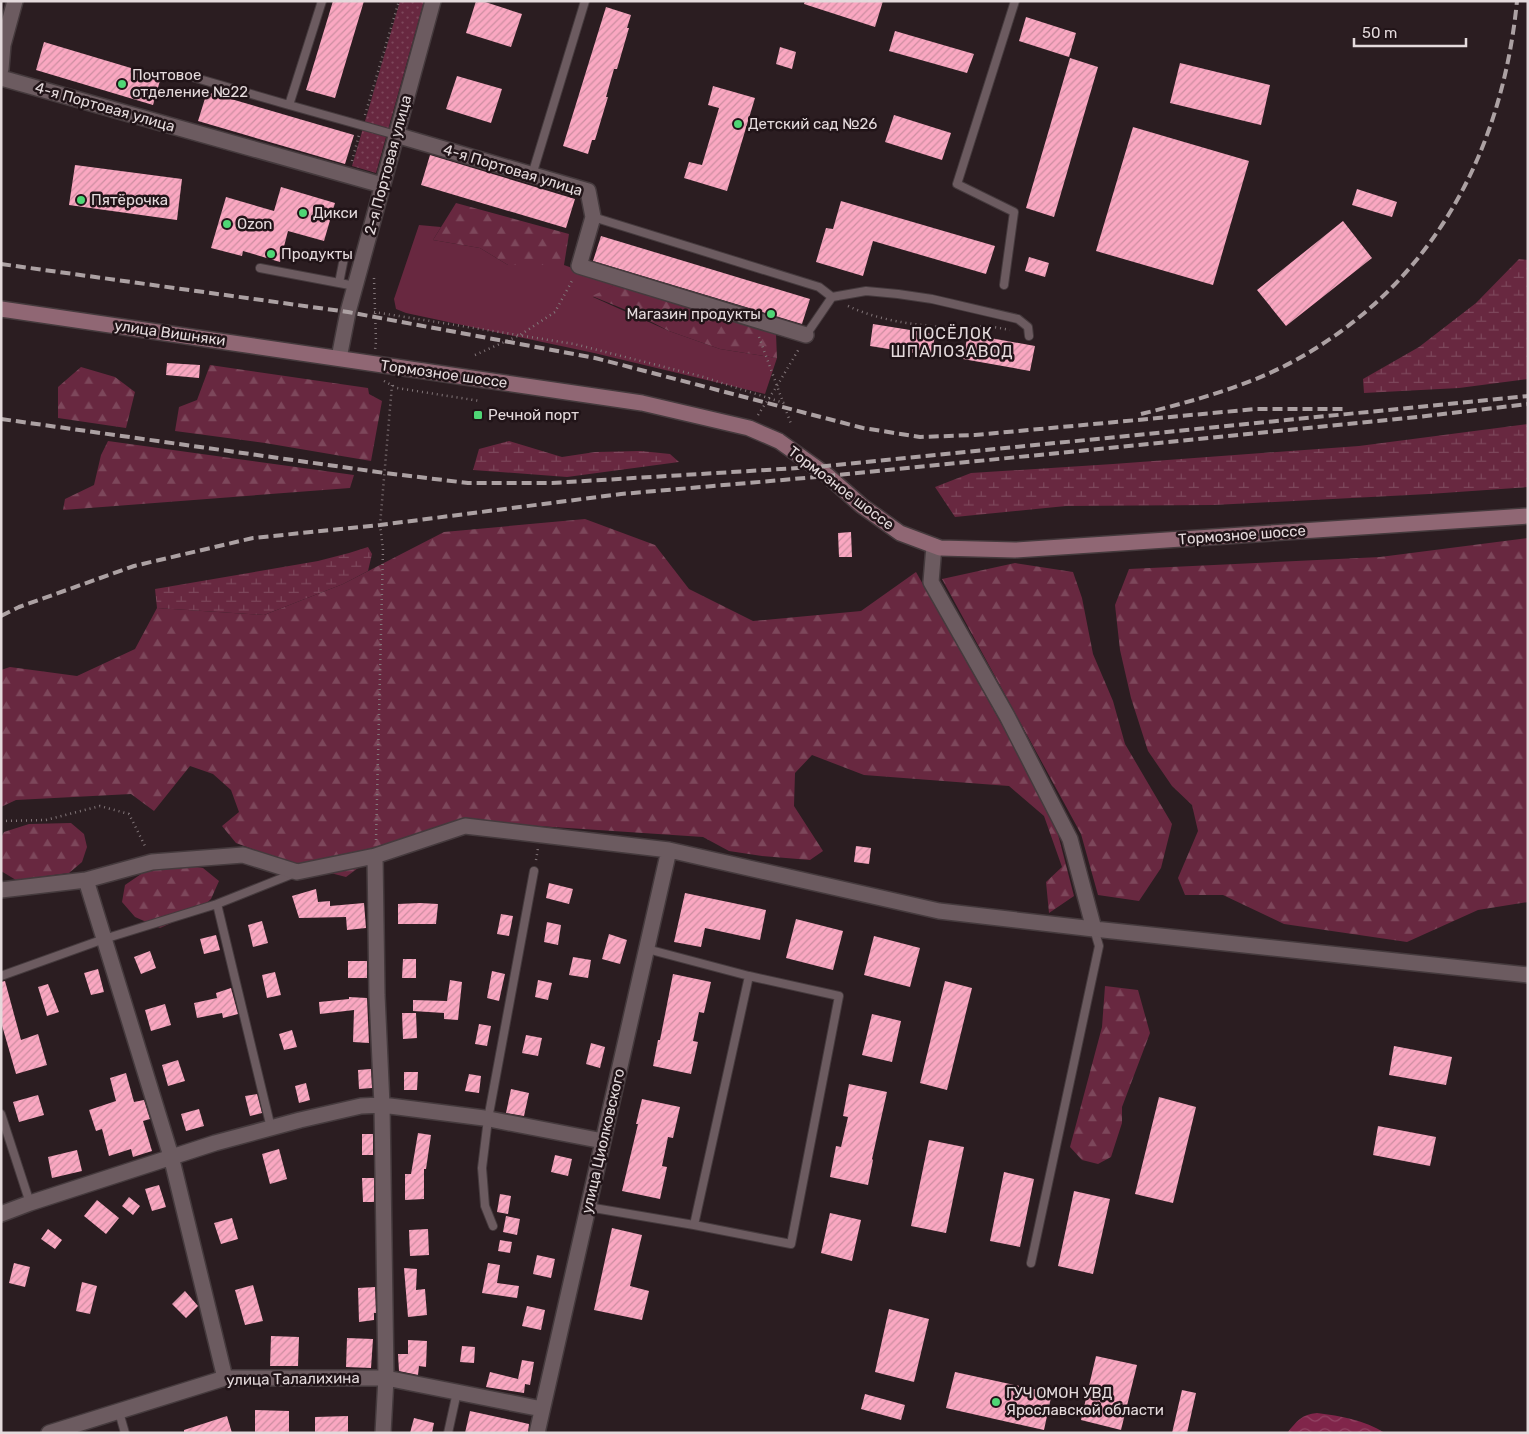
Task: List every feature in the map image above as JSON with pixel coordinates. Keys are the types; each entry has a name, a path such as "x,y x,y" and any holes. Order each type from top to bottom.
{"street":[{"path":"1,69 2,45 15,1"},
{"name":"2-я Портовая улица","path":"339,358 348,312 433,1"},
{"name":"4-я Портовая улица","path":"1,78 382,185"},
{"name":"4-я Портовая улица","path":"396,135 588,191 593,217 579,266"},
{"path":"579,266 806,335"},
{"name":"улица Вишняки","path":"1,309 339,358"},
{"name":"Тормозное шоссе","path":"339,358 642,404 749,428 779,441 828,476 862,506 900,533 940,548 1015,550 1528,516"},
{"path":"934,546 931,582 1007,716 1070,839 1094,930"},
{"path":"1,890 86,880 152,862 243,855 297,872 375,856 465,826 670,850 939,911 1094,930 1528,975"},
{"name":"улица Циолковского","path":"537,1433 670,850"},
{"path":"375,856 382,1105 386,1378 383,1433"},
{"path":"86,880 171,1156 225,1378"},
{"path":"1,1214 171,1156 360,1106 382,1105 488,1119 603,1142"},
{"name":"улица Талалихина","path":"49,1433 72,1430 119,1412 225,1378 386,1378 542,1409"}],"lane":[{"path":"289,105 322,1"},
{"path":"532,175 585,1"},
{"path":"1004,285 1014,212 957,184 1015,1"},
{"path":"189,76 396,135"},
{"path":"593,217 819,287 832,297"},
{"path":"339,283 344,258"},
{"path":"260,268 355,286"},
{"path":"806,335 832,297 866,291 932,299 1018,319 1028,327 1028,336"},
{"path":"493,1226 485,1206 482,1168 488,1119 534,871"},
{"path":"1,976 104,940 218,904 297,872"},
{"path":"218,904 271,1128"},
{"path":"1031,1263 1099,946 1094,930"},
{"path":"588,1207 791,1244 839,996 749,976 647,948"},
{"path":"694,1225 749,976"},
{"path":"1,1114 30,1203"},
{"path":"448,1433 457,1392"},
{"path":"119,1412 125,1433"}],"path":[{"path":"347,176 399,1"},
{"path":"475,355 520,335 555,312 579,266"},
{"path":"374,273 376,342 371,374 397,388 480,401"},
{"path":"832,297 862,313 886,319 944,327 991,327 1010,330"},
{"path":"374,312 574,344 700,376 784,403"},
{"path":"753,319 791,424"},
{"path":"758,415 806,335"},
{"path":"375,856 383,549 380,525 392,385"},
{"path":"1,821 46,820 100,806 129,814 152,862"},
{"path":"534,871 540,835"}],"green space":[{"path":"400,1 424,1 376,173 352,166"},
{"path":"456,203 569,234 564,265 508,265 480,248 433,240"},
{"path":"419,225 441,227 433,240 480,248 508,265 564,265 617,284 593,297 669,331 720,349 777,358 765,394 594,353 406,313 396,309 394,299"},
{"path":"1519,259 1528,260 1528,379 1459,388 1364,393 1363,379 1419,347 1476,303"},
{"path":"617,284 776,334 777,358 720,349 669,331 638,315 592,296"},
{"path":"210,365 368,388 369,394 382,401 371,461 265,443 175,431 179,407 197,400"},
{"path":"81,367 115,377 135,392 126,428 58,418 58,387"},
{"path":"1528,424 1528,487 1214,505 1066,506 955,517 935,487 971,473 1359,446"},
{"path":"108,441 354,475 350,488 63,510 65,499 94,485 101,455"},
{"path":"509,441 562,457 595,452 641,451 670,454 679,462 567,477 473,470 479,449"},
{"path":"585,519 655,545 689,589 753,621 861,611 916,572 1052,811 1074,896 1049,913 1046,882 1062,867 1044,816 1009,786 864,775 812,755 795,773 794,806 823,851 810,860 729,851 703,837 463,821 389,845 346,877 292,863 236,843 222,826 239,812 231,790 213,774 190,766 154,811 131,794 16,800 1,807 1,670 10,667 77,676 135,649 157,608 264,615 343,584 444,532"},
{"path":"1528,538 1528,902 1478,910 1407,942 1284,924 1223,895 1185,895 1178,878 1198,831 1192,805 1172,786 1148,751 1131,698 1120,650 1115,605 1129,569 1380,557"},
{"path":"368,547 372,554 368,571 343,584 264,615 157,608 155,589 318,561"},
{"path":"1015,563 1073,572 1082,598 1093,654 1113,701 1125,744 1172,824 1161,868 1139,901 1098,895 1081,834 942,579"},
{"path":"71,823 84,834 87,847 82,862 69,873 16,880 1,871 1,838 4,832 29,824"},
{"path":"179,864 203,868 219,881 211,899 198,911 160,928 135,917 122,902 125,885 144,872"},
{"path":"1105,986 1138,990 1150,1033 1122,1107 1122,1123 1111,1157 1098,1164 1082,1160 1070,1147 1102,1027"}],"water":[{"path":"1317,1413 1352,1419 1385,1433 1287,1433 1303,1417"}],"building":[{"path":"333,1 364,1 335,98 306,90"},
{"path":"476,1 482,1 522,14 511,47 466,33"},
{"path":"805,1 883,1 875,27 804,4"},
{"path":"606,7 631,15 617,69 614,69 595,140 592,140 588,154 563,146"},
{"path":"1026,17 1076,33 1069,57 1019,41"},
{"path":"895,31 974,54 967,73 889,51"},
{"path":"44,42 161,77 153,105 36,70"},
{"path":"780,47 796,52 792,69 776,64"},
{"path":"1070,58 1098,67 1054,217 1026,208"},
{"path":"1180,63 1270,85 1261,125 1170,103"},
{"path":"457,76 502,89 491,123 446,109"},
{"path":"713,86 755,98 727,191 684,178 689,162 702,165 719,108 708,105"},
{"path":"207,92 354,135 345,164 198,121"},
{"path":"894,115 951,133 942,160 885,142"},
{"path":"1133,127 1249,161 1213,285 1096,251"},
{"path":"430,155 575,199 566,228 421,185"},
{"path":"75,165 182,179 177,220 69,205"},
{"path":"281,187 335,203 324,241 288,231 280,262 243,251 242,256 211,248 226,197 274,211"},
{"path":"1357,189 1397,202 1392,217 1352,205"},
{"path":"841,201 995,246 986,274 873,241 863,276 816,262 826,228 833,229"},
{"path":"1343,221 1372,258 1286,326 1257,290"},
{"path":"601,236 810,299 802,324 593,261"},
{"path":"1029,257 1049,263 1045,277 1025,271"},
{"path":"873,324 935,334 932,356 870,346"},
{"path":"968,334 1035,346 1030,371 963,359"},
{"path":"167,363 200,365 199,378 166,375"},
{"path":"851,532 852,557 839,557 838,533"},
{"path":"856,846 871,848 869,864 854,862"},
{"path":"549,883 573,889 569,904 546,898"},
{"path":"316,889 318,902 330,901 330,906 364,903 366,928 347,930 346,917 299,918 292,896"},
{"path":"685,893 766,910 760,940 705,928 701,947 674,942"},
{"path":"398,904 438,904 436,924 398,924"},
{"path":"501,914 513,916 509,936 497,934"},
{"path":"796,919 843,931 833,970 786,958"},
{"path":"262,921 268,943 253,947 248,925"},
{"path":"547,922 561,925 558,945 544,942"},
{"path":"609,934 627,940 620,964 602,959"},
{"path":"216,935 220,950 204,954 200,939"},
{"path":"874,936 920,948 910,987 864,975"},
{"path":"150,951 156,968 141,974 134,957"},
{"path":"573,957 591,960 588,978 569,975"},
{"path":"403,959 416,959 416,978 402,978"},
{"path":"348,961 367,961 367,978 348,978"},
{"path":"98,969 104,992 91,995 84,973"},
{"path":"492,971 505,974 499,1001 487,998"},
{"path":"275,972 281,995 267,998 262,975"},
{"path":"673,974 711,982 704,1013 699,1012 693,1041 698,1042 691,1074 653,1066"},
{"path":"450,980 462,982 458,1020 444,1019 444,1013 413,1011 413,1000 447,1001"},
{"path":"538,980 552,983 548,1000 535,997"},
{"path":"5,981 21,1040 38,1034 47,1065 16,1074 1,1022 1,982"},
{"path":"945,981 972,988 947,1090 920,1083"},
{"path":"48,984 59,1012 47,1016 38,987"},
{"path":"231,988 238,1014 223,1018 222,1013 197,1018 194,1003 217,998 216,993"},
{"path":"349,997 367,998 369,1043 353,1042 354,1010 320,1014 319,1002 349,999"},
{"path":"165,1004 171,1025 151,1031 145,1010"},
{"path":"402,1013 416,1013 417,1038 403,1039"},
{"path":"872,1014 901,1021 892,1062 862,1055"},
{"path":"479,1024 491,1026 487,1046 475,1044"},
{"path":"292,1030 297,1047 284,1050 279,1034"},
{"path":"526,1035 542,1038 538,1056 522,1053"},
{"path":"591,1043 605,1047 600,1068 586,1064"},
{"path":"1394,1046 1452,1057 1446,1085 1389,1075"},
{"path":"178,1060 185,1081 168,1086 162,1065"},
{"path":"371,1069 372,1088 359,1089 358,1070"},
{"path":"404,1072 418,1072 417,1090 404,1090"},
{"path":"126,1073 134,1102 144,1100 150,1119 143,1121 152,1151 133,1157 131,1149 109,1156 102,1129 96,1131 89,1110 116,1101 110,1078"},
{"path":"469,1074 481,1076 479,1093 465,1091"},
{"path":"306,1083 310,1100 299,1103 295,1086"},
{"path":"849,1084 887,1092 868,1185 830,1177 836,1146 841,1147 848,1117 843,1116"},
{"path":"511,1089 529,1093 524,1116 506,1113"},
{"path":"257,1094 262,1113 250,1116 245,1096"},
{"path":"38,1095 44,1115 19,1122 13,1102"},
{"path":"1159,1097 1196,1107 1173,1203 1135,1194"},
{"path":"642,1099 680,1107 673,1138 668,1137 662,1166 667,1167 660,1199 622,1191"},
{"path":"199,1109 204,1126 186,1131 181,1114"},
{"path":"1378,1126 1436,1137 1430,1166 1373,1155"},
{"path":"418,1133 431,1135 426,1169 424,1169 424,1199 405,1200 405,1174 411,1174"},
{"path":"362,1134 373,1134 373,1155 362,1155"},
{"path":"929,1140 964,1147 946,1233 911,1226"},
{"path":"279,1149 287,1179 270,1184 262,1154"},
{"path":"77,1150 82,1171 52,1178 48,1157"},
{"path":"555,1155 572,1159 568,1176 551,1172"},
{"path":"1004,1172 1034,1179 1020,1247 990,1241"},
{"path":"362,1178 374,1178 374,1202 363,1202"},
{"path":"159,1185 166,1207 152,1211 145,1189"},
{"path":"1074,1191 1110,1199 1093,1274 1058,1266"},
{"path":"500,1194 511,1196 508,1214 497,1212"},
{"path":"129,1197 140,1206 133,1215 122,1206"},
{"path":"97,1200 119,1218 106,1234 84,1216"},
{"path":"830,1213 861,1220 852,1261 821,1253"},
{"path":"506,1216 520,1219 517,1235 503,1232"},
{"path":"232,1218 238,1239 221,1244 214,1223"},
{"path":"612,1228 642,1235 630,1286 649,1291 642,1320 594,1310"},
{"path":"48,1229 62,1240 55,1249 41,1239"},
{"path":"428,1229 429,1255 410,1256 409,1230"},
{"path":"500,1240 512,1242 510,1253 498,1251"},
{"path":"537,1255 555,1259 551,1278 533,1274"},
{"path":"14,1263 30,1267 25,1287 9,1283"},
{"path":"488,1263 500,1265 497,1283 519,1286 517,1298 482,1293"},
{"path":"404,1268 417,1269 416,1290 425,1289 427,1315 408,1317"},
{"path":"82,1282 97,1286 90,1314 76,1311"},
{"path":"253,1285 263,1321 245,1325 235,1290"},
{"path":"375,1287 376,1313 374,1313 374,1320 359,1322 358,1288"},
{"path":"185,1291 198,1306 186,1318 172,1304"},
{"path":"527,1306 545,1310 541,1330 522,1326"},
{"path":"889,1309 929,1319 914,1382 875,1372"},
{"path":"271,1336 299,1337 298,1366 270,1366"},
{"path":"347,1338 373,1339 371,1368 346,1367"},
{"path":"408,1340 427,1341 426,1367 419,1366 418,1375 399,1371 398,1354 408,1354"},
{"path":"462,1346 475,1347 474,1363 460,1362"},
{"path":"1096,1356 1137,1365 1121,1430 1081,1420"},
{"path":"522,1360 534,1362 530,1385 525,1384 524,1393 486,1387 490,1372 518,1379"},
{"path":"955,1372 1052,1393 1044,1430 946,1408"},
{"path":"1182,1390 1196,1393 1187,1433 1172,1433"},
{"path":"865,1394 905,1405 901,1420 861,1409"},
{"path":"255,1410 289,1411 289,1433 255,1433"},
{"path":"470,1411 529,1424 528,1433 465,1433"},
{"path":"227,1416 232,1433 184,1433 184,1430"},
{"path":"348,1416 348,1433 315,1433 315,1417"},
{"path":"414,1418 434,1423 432,1433 410,1433"}],"railway":[{"path":"1141,414 1238,386 1276,370 1294,361 1342,330 1385,295 1421,254 1451,210 1476,162 1495,111 1509,57 1517,1"},
{"path":"1,264 348,312 595,358 863,428 920,437 975,435 1256,409 1343,409"},
{"path":"1,419 468,483 552,483 815,467 1528,396"},
{"path":"1,616 19,607 134,566 253,538 380,525 621,494 828,476 1418,417 1528,404"}],"place":[{"name":"Почтовое отделение №22","path":"122,84"},
{"name":"Детский сад №26","path":"738,124"},
{"name":"Пятёрочка","path":"81,200"},
{"name":"Дикси","path":"303,213"},
{"name":"Ozon","path":"227,224"},
{"name":"Продукты","path":"271,254"},
{"name":"Магазин продукты","path":"771,314"},
{"name":"Речной порт","path":"478,415"},
{"name":"ГУЧ ОМОН УВД Ярославской области","path":"996,1402"}],"district":[{"name":"ПОСЁЛОК ШПАЛОЗАВОД","path":"952,342"}]}
